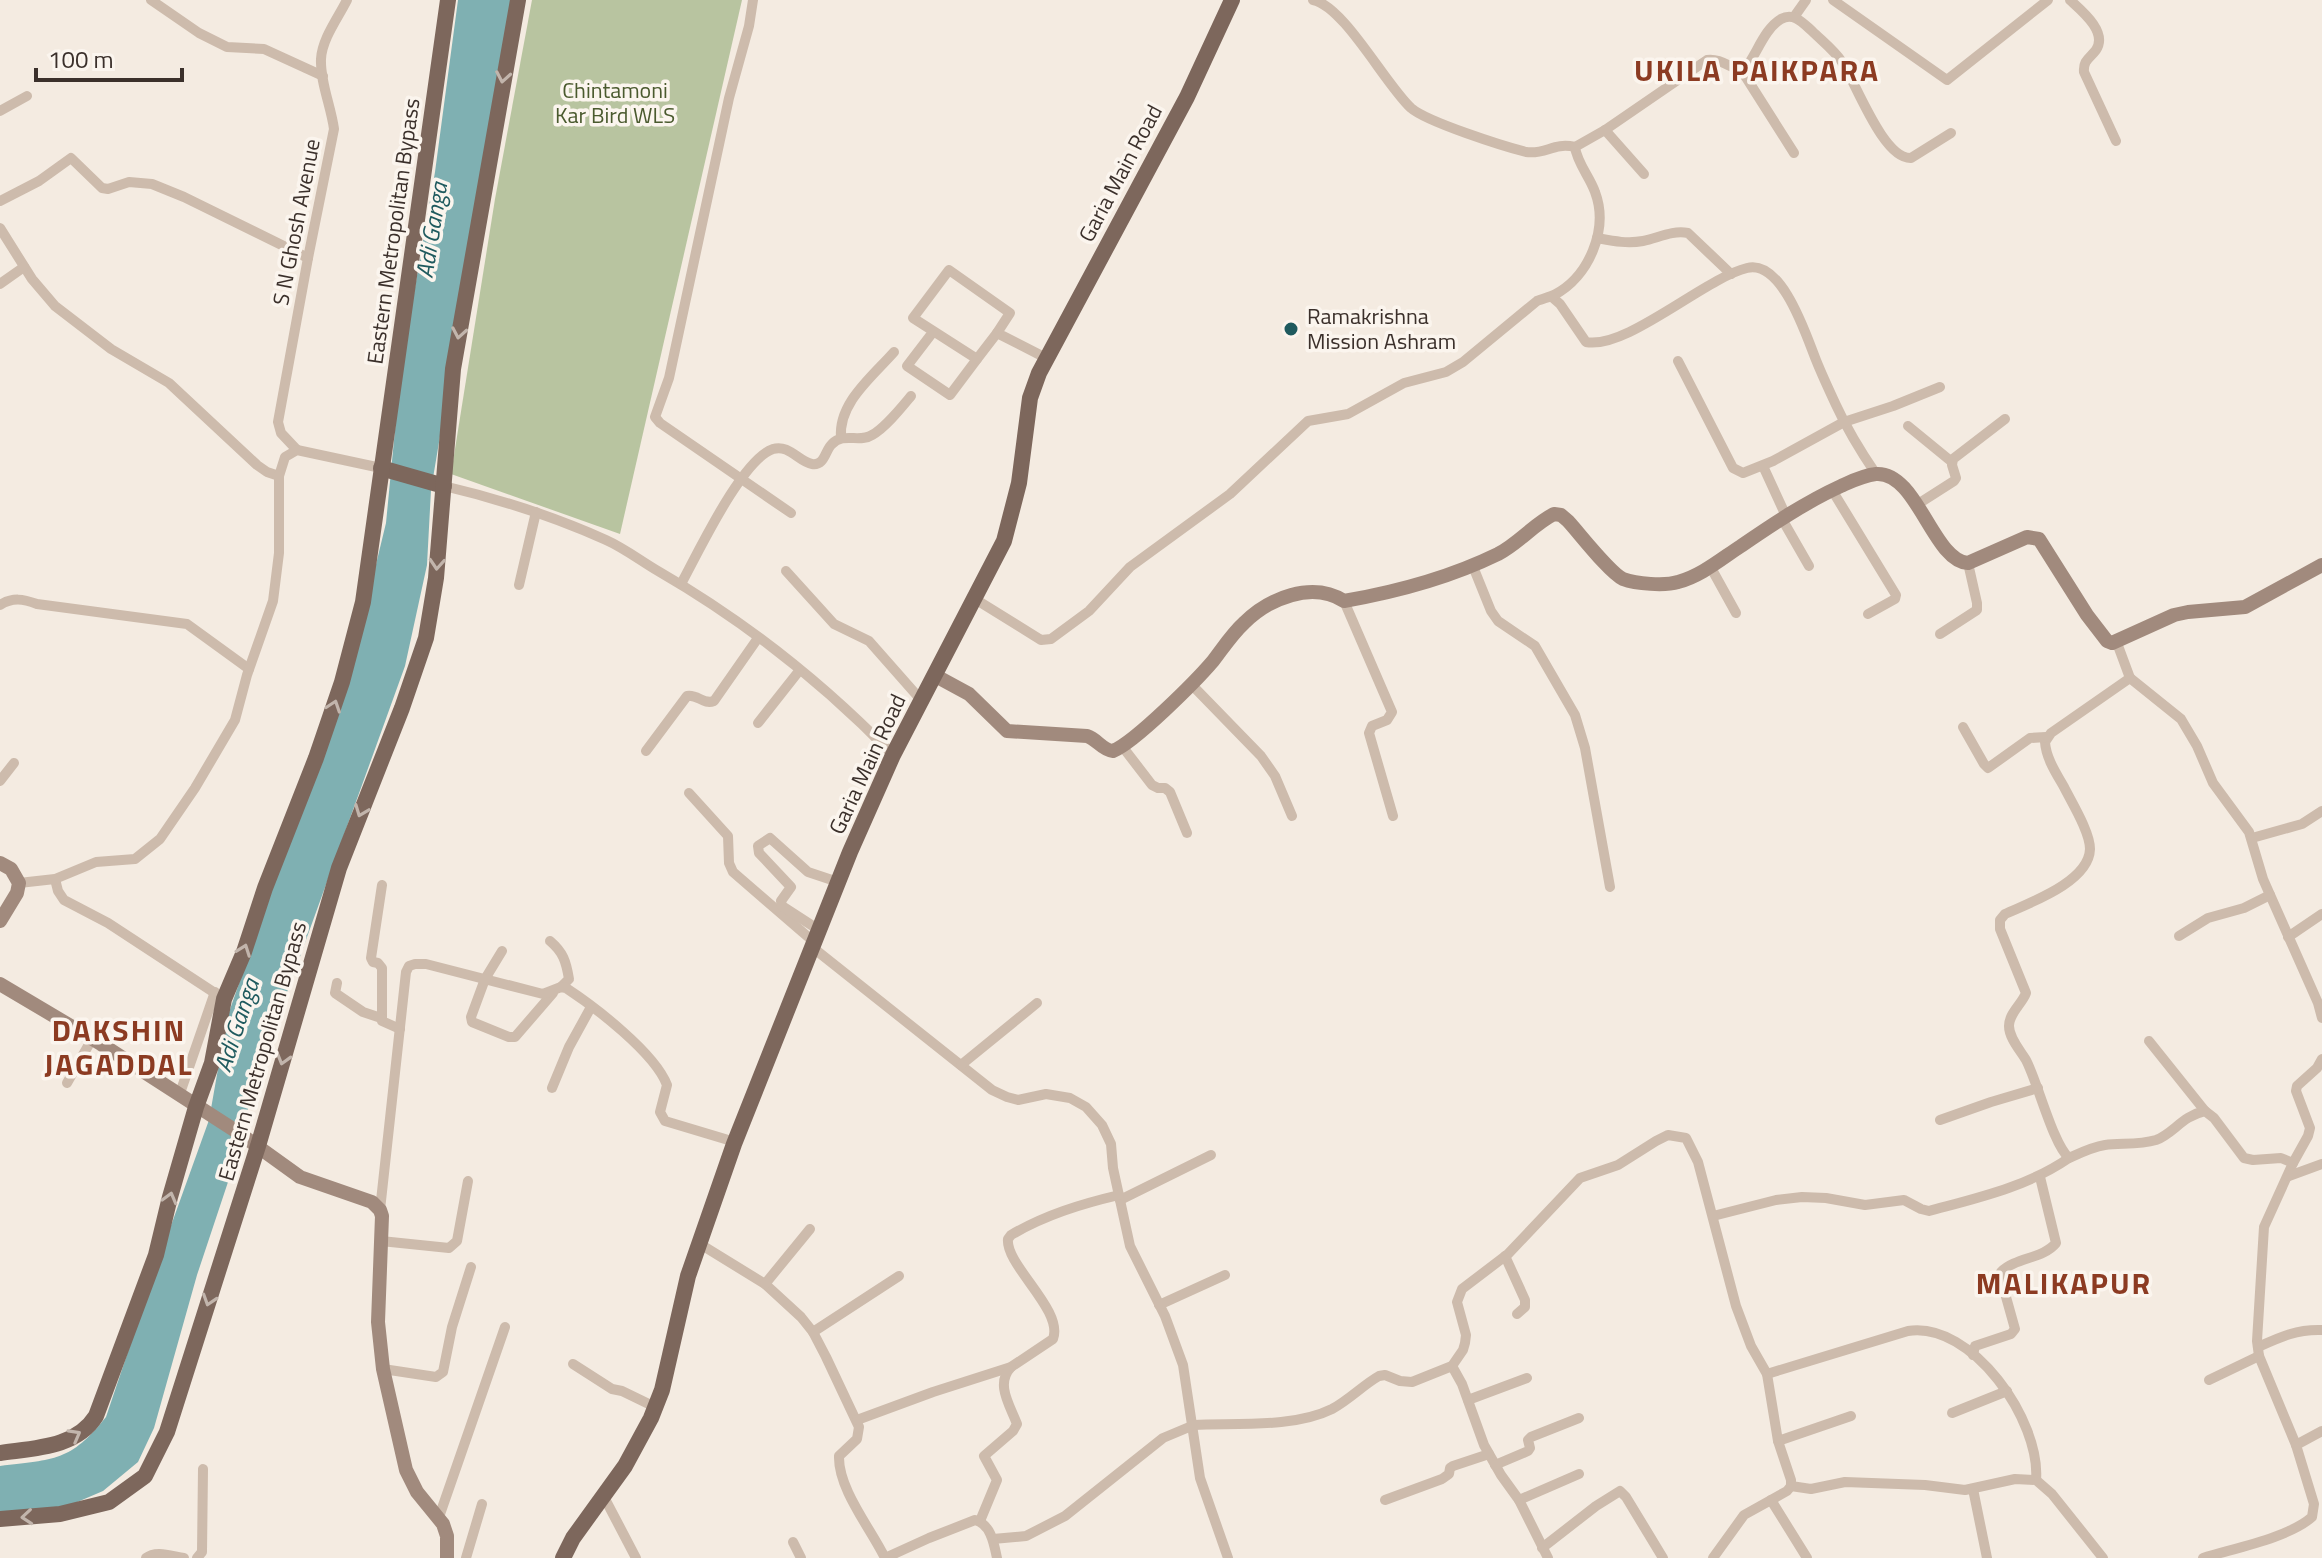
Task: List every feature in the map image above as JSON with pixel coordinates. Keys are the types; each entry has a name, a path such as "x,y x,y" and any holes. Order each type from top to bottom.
{"main road":[{"name":"Eastern Metropolitan Bypass","path":"0,1453 61,1443 85,1431 96,1416 156,1255 170,1197 202,1111 212,1063 219,996 244,952 342,682 363,602 448,0"},
{"name":"Eastern Metropolitan Bypass","path":"0,1519 60,1514 109,1502 145,1476 167,1432 258,1146 339,868 426,638 436,578 453,369 518,0"},
{"name":"Garia Main Road","path":"563,1558 573,1538 638,1445 655,1407 671,1354 683,1292 735,1142 838,882 893,755 1004,541 1019,483 1030,398 1046,358 1187,97 1232,0"},
{"path":"381,468 444,486"}],"street":[{"path":"151,0 199,33 227,47 264,49 323,76"},
{"name":"S N Ghosh Avenue","path":"297,450 281,433 278,422 334,129 321,58 325,43 347,0"},
{"path":"753,0 669,378 655,417 791,513"},
{"path":"1313,0 1330,8 1397,92 1420,114 1526,152 1535,153 1559,145 1575,147 1707,60 1726,62 1742,71 1794,153"},
{"path":"1794,17 1806,0"},
{"path":"1833,0 1947,80 2048,0"},
{"path":"2070,0 2091,21 2098,33 2100,42 2086,60 2084,72 2116,141"},
{"path":"1742,71 1775,23 1788,16 1794,17 1842,63 1871,117 1897,155 1911,158 1951,133"},
{"path":"0,111 27,96"},
{"path":"1605,130 1644,174"},
{"path":"975,599 1041,640 1051,639 1089,611 1148,552 1247,480 1308,421 1348,414 1404,383 1446,372 1463,362 1537,301 1552,297 1583,268 1600,225 1596,194 1575,147"},
{"path":"0,201 39,181 71,158 102,188 129,182 152,184 308,258"},
{"path":"0,228 24,267 55,306 111,349 169,383 257,465 279,476"},
{"path":"1597,238 1633,242 1670,233 1688,233 1731,274"},
{"path":"0,284 24,267"},
{"path":"1552,297 1586,342 1593,343 1640,326 1731,274 1749,267 1761,268 1788,296 1844,422 1876,474"},
{"path":"933,332 907,366 948,395 951,394 997,333 1010,313 949,270 913,319 977,359"},
{"path":"997,333 1046,358"},
{"path":"841,438 840,426 849,404 894,352"},
{"path":"1678,361 1733,468 1743,473 1763,466 1844,422 1940,387"},
{"path":"681,584 740,478 771,449 782,448 811,465 818,464 831,444 841,438 862,439 874,435 911,396"},
{"path":"1952,462 2005,419"},
{"path":"1908,426 1952,462 1956,474 1954,481 1918,504"},
{"path":"19,883 55,879 96,862 135,859 160,839 228,734 270,614 276,587 279,476 285,457 297,450 381,468"},
{"path":"1763,466 1784,518 1809,566"},
{"path":"1344,601 1402,588 1500,553 1554,514 1568,521 1623,579 1667,585 1710,566 1832,490 1876,474 1894,479 1918,504 1951,557 1959,563 1968,563 2027,537 2039,539 2107,641 2117,643 2174,615 2245,607 2322,565"},
{"path":"444,486 508,502 606,540 681,584 714,604 799,671 893,755"},
{"path":"1832,490 1896,595 1895,599 1868,614"},
{"path":"519,585 536,512"},
{"path":"1940,634 1977,610 1968,563"},
{"path":"1472,564 1491,611 1498,621 1535,646 1575,715 1582,733 1610,887"},
{"path":"1710,566 1736,613"},
{"path":"786,571 834,624 869,641 921,700"},
{"path":"934,675 969,694 1007,731 1087,736 1108,751 1113,751 1191,684 1242,624 1265,607 1301,592 1318,591 1334,595 1344,601 1392,712 1387,720 1372,726 1369,733 1393,816"},
{"path":"0,605 21,599 37,604 187,624 249,669"},
{"path":"646,751 687,696 693,695 706,703 714,701 758,638"},
{"path":"2117,643 2130,678 2181,719 2213,783 2252,838 2263,879 2320,1002 2322,1018"},
{"path":"758,723 799,671"},
{"path":"1963,727 1988,768 2030,738 2046,737 2130,678"},
{"path":"1191,684 1261,756 1275,776 1292,816"},
{"path":"2046,737 2045,749 2081,821 2090,847 2086,861 2062,886 2005,914 2000,920 2000,929 2026,993 2010,1019 2009,1029 2038,1088 2059,1146 2069,1158"},
{"path":"1122,746 1152,785 1170,792 1187,833"},
{"path":"0,781 14,763"},
{"path":"689,793 728,836 729,863 733,872 992,1090 1018,1100 1046,1094 1070,1098 1086,1107 1102,1125 1111,1144 1130,1246 1172,1331 1183,1365 1203,1493 1228,1558"},
{"path":"2252,838 2302,824 2322,811"},
{"path":"815,940 782,906 781,901 791,887 759,853 758,846 770,838 808,872 838,882"},
{"path":"0,863 11,869 19,883 17,893 0,921"},
{"path":"55,879 64,900 108,923 219,996 179,1096"},
{"path":"382,885 371,958 382,968 381,1018 384,1023 400,1029"},
{"path":"2179,936 2208,918 2244,908 2270,895"},
{"path":"2288,937 2322,914"},
{"path":"502,951 485,979 471,1017 472,1022 515,1037 569,979 562,951 550,941"},
{"path":"447,1558 446,1529 411,1482 383,1369 378,1322 380,1210 409,966 426,964 543,994 559,988 576,995 642,1050 665,1079 668,1090 660,1112 665,1121 735,1142"},
{"path":"337,983 335,993 363,1012 381,1018"},
{"path":"0,984 239,1133 300,1177 357,1195 380,1210"},
{"path":"961,1065 1037,1003"},
{"path":"552,1088 569,1047 591,1007"},
{"path":"67,1083 92,1039"},
{"path":"2149,1041 2244,1158 2281,1158 2293,1163"},
{"path":"2203,1558 2287,1532 2304,1525 2312,1517 2314,1504 2296,1445 2258,1351 2262,1238 2268,1218 2310,1128 2296,1091 2297,1086 2317,1068 2322,1059"},
{"path":"1940,1120 2038,1088"},
{"path":"1713,1216 1776,1200 1802,1197 1865,1205 1904,1200 1929,1211 2024,1184 2093,1148 2154,1140 2178,1123 2205,1111"},
{"path":"993,1539 1026,1536 1065,1516 1163,1438 1194,1425 1290,1421 1320,1414 1345,1401 1379,1376 1412,1382 1452,1366 1463,1350 1466,1335 1457,1302 1459,1294 1505,1256 1580,1178 1618,1165 1668,1135 1686,1138 1691,1145 1736,1306 1751,1346 1767,1374 1778,1441 1791,1486"},
{"path":"857,1420 1011,1367 1053,1339 1055,1329 1037,1292 1010,1253 1008,1239 1011,1235 1045,1217 1088,1202 1119,1198 1211,1155"},
{"path":"2289,1176 2322,1164"},
{"path":"1973,1355 1975,1346 2011,1334 2015,1329 2001,1272 2050,1250 2056,1243 2040,1177"},
{"path":"381,1241 449,1248 457,1241 468,1181"},
{"path":"765,1284 810,1229"},
{"path":"700,1244 765,1284 813,1332 857,1420 857,1439 839,1456 839,1462 854,1504 885,1558 967,1522 980,1521"},
{"path":"1505,1256 1525,1300 1525,1307 1517,1314"},
{"path":"383,1369 436,1377 443,1372 452,1327 471,1267"},
{"path":"1159,1305 1225,1275"},
{"path":"813,1332 899,1276"},
{"path":"439,1517 505,1327"},
{"path":"1767,1374 1908,1331 1922,1329 1945,1336 1973,1355 2007,1391 2024,1422 2031,1443 2036,1462 2036,1480"},
{"path":"2209,1380 2290,1332 2322,1330"},
{"path":"573,1364 612,1389 655,1407"},
{"path":"1452,1366 1489,1454 1519,1500 1545,1553 1596,1506 1620,1491 1663,1558"},
{"path":"980,1521 997,1480 984,1456 1017,1424 1003,1387 1003,1379 1011,1367"},
{"path":"1468,1400 1527,1378"},
{"path":"1952,1413 2007,1391"},
{"path":"1778,1441 1851,1416"},
{"path":"1495,1465 1528,1451 1531,1437 1579,1418"},
{"path":"2296,1445 2322,1431"},
{"path":"1385,1500 1442,1479 1453,1466 1489,1454"},
{"path":"197,1558 202,1552 203,1469"},
{"path":"1519,1500 1579,1474"},
{"path":"1715,1558 1744,1515 1791,1486 1811,1489 1845,1482 1973,1489 2015,1479 2036,1480 2052,1494 2103,1558"},
{"path":"1973,1489 1987,1558"},
{"path":"603,1495 636,1558"},
{"path":"1771,1500 1807,1558"},
{"path":"466,1558 482,1504"},
{"path":"980,1521 993,1539 997,1558"},
{"path":"793,1542 801,1558"},
{"path":"146,1558 158,1553 184,1558"}],"green space":[{"name":"Chintamoni Kar Bird WLS","path":"532,0 742,0 620,534 451,474 495,199"}],"water":[{"name":"Adi Ganga","path":"458,0 513,0 431,490 427,565 405,666 246,1115 231,1139 234,1164 197,1275 154,1428 138,1462 103,1491 68,1506 0,1515 0,1466 60,1456 82,1443 106,1417 209,1120 227,1018 343,701 386,523 401,368 435,172"}],"place":[{"name":"Ramakrishna Mission Ashram","path":"1291,329"}],"district":[{"name":"UKILA PAIKPARA","path":"1757,70"},
{"name":"DAKSHIN JAGADDAL","path":"119,1047"},
{"name":"MALIKAPUR","path":"2064,1283"}]}
